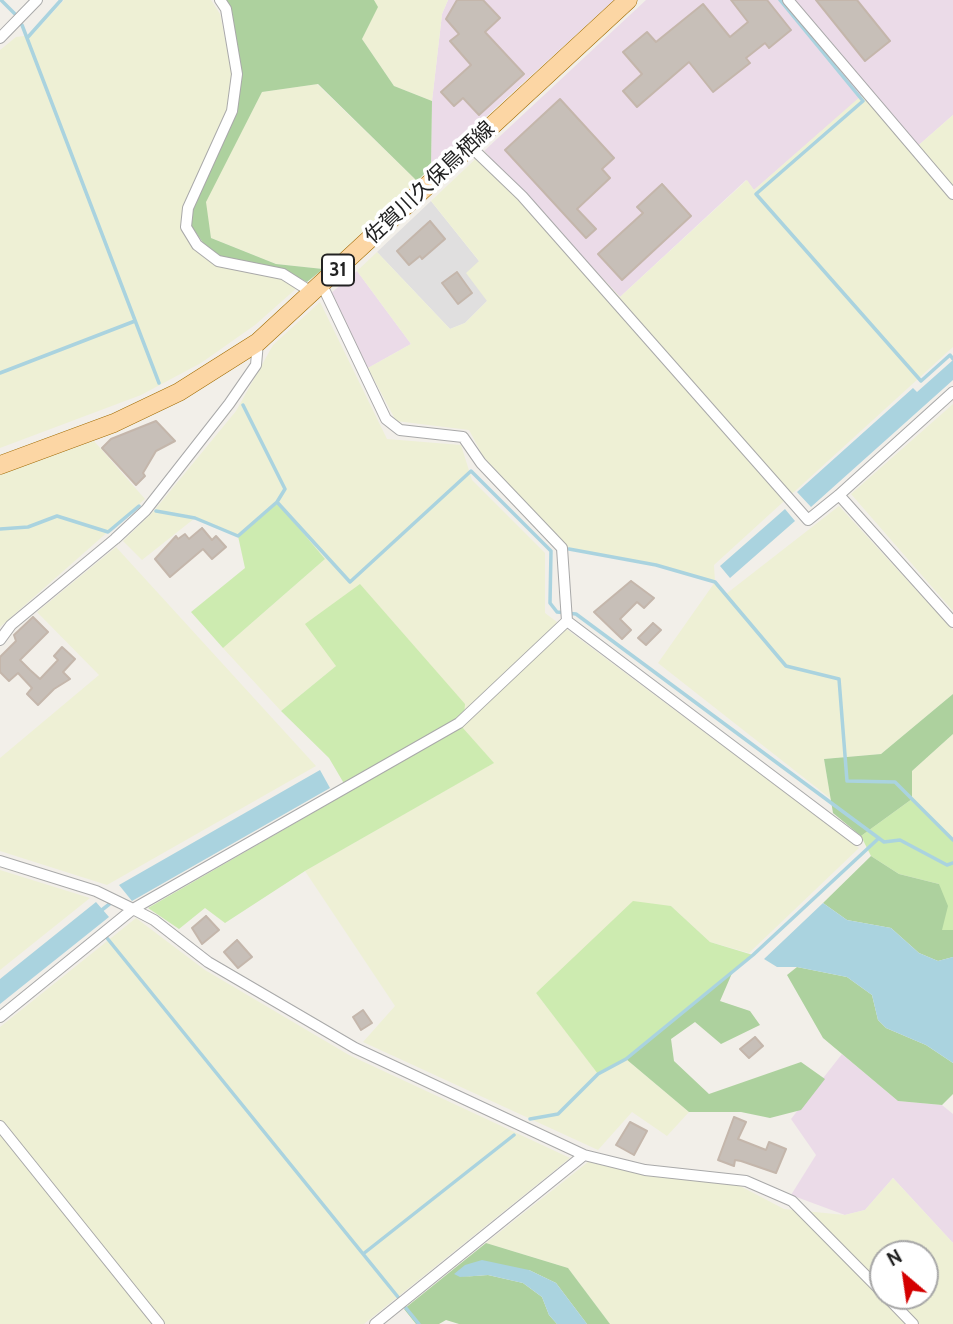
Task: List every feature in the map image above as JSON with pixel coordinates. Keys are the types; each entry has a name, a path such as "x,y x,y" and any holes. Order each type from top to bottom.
{"main road":[{"name":"佐賀川久保鳥栖線","path":"0,465 114,423 213,373 258,342 628,0"}],"street":[{"path":"0,38 37,0"},
{"path":"220,0 226,9 237,74 232,111 188,208 186,227 197,245 218,261 283,274 317,289 386,419 400,430 463,437 481,463 562,548 567,621 857,841"},
{"path":"788,0 953,194"},
{"path":"470,146 522,196 808,520 953,392"},
{"path":"0,639 11,625 116,539 146,510 256,365 258,342"},
{"path":"839,495 953,622"},
{"path":"0,1017 133,909 458,723 567,621"},
{"path":"0,862 107,897 133,909 154,920 208,962 355,1048 584,1155 645,1170 746,1181 792,1201 869,1280"},
{"path":"0,1126 159,1324"},
{"path":"375,1324 584,1155"},
{"path":"900,1310 914,1324"}],"shaded area":[{"path":"448,0 614,0 431,167 432,101 442,14"},
{"path":"646,0 953,0 953,115 912,151 862,96 754,190 746,180 620,297 484,151"},
{"path":"431,201 479,261 487,301 465,323 450,329 377,252"},
{"path":"357,271 411,344 368,368 330,294"},
{"path":"842,1054 898,1101 942,1105 953,1114 953,1243 893,1178 865,1210 845,1215 791,1195 816,1155 791,1119"}],"green space":[{"path":"64,0 211,0 220,14 232,73 227,110 183,208 181,227 192,246 284,278 298,287 255,325 201,363 141,395 0,448 0,50 16,37 32,35"},
{"path":"226,0 374,0 378,7 362,39 394,86 432,101 431,167 417,181 318,84 262,92 206,202 211,238 276,264 323,269 307,282 283,270 219,256 206,247 192,227 192,207 236,109"},
{"path":"374,0 448,0 442,14 432,101 394,86 362,39 377,7"},
{"path":"317,84 417,181 323,269 276,264 211,238 205,202 262,92"},
{"path":"862,95 912,151 953,115 953,347 714,565 715,582 656,565 569,549 483,456 469,430 396,421 368,368 411,344 357,271 377,252 450,329 465,323 487,301 466,273 479,261 431,201 484,151 620,297 747,180 754,190"},
{"path":"320,302 387,439 461,445 472,480 545,553 545,613 859,848 749,953 710,942 671,906 536,993 598,1073 626,1059 689,1112 667,1136 632,1112 598,1150 363,1042 395,1006 305,871 493,763 463,728 336,666 281,711 223,648 325,559 276,503 238,536 195,518 142,560 123,541 153,512 236,411 273,345"},
{"path":"953,404 953,611 851,494"},
{"path":"94,441 145,499 0,627 0,475"},
{"path":"277,502 325,559 223,648 191,612 245,568 238,536"},
{"path":"839,506 953,630 953,694 881,754 824,759 831,799 658,663 715,582 726,594"},
{"path":"116,547 316,766 107,885 0,851 0,758 99,675 37,612"},
{"path":"360,584 465,704 463,728 494,763 305,871 225,923 205,908 179,929 148,908 349,792 329,758 281,711 336,666 305,624"},
{"path":"953,694 953,734 912,771 912,799 861,836 833,813 824,759 881,754"},
{"path":"953,734 953,840 912,799 912,771"},
{"path":"912,799 953,840 953,930 942,930 939,884 899,874 871,856 861,836"},
{"path":"871,856 899,874 939,884 948,906 942,930 953,930 953,957 938,961 919,953 891,928 847,920 823,903"},
{"path":"0,870 90,898 0,970"},
{"path":"633,901 671,906 710,942 753,955 626,1059 598,1074 536,993"},
{"path":"136,918 205,970 349,1055 570,1158 364,1324 0,1324 0,1027"},
{"path":"797,967 847,977 872,995 878,1020 886,1028 926,1045 953,1063 953,1094 942,1105 898,1101 823,1038 787,975"},
{"path":"733,971 720,1001 750,1011 760,1025 721,1044 695,1022 671,1039 674,1061 709,1094 801,1062 825,1079 801,1110 770,1118 741,1112 689,1112 626,1059"},
{"path":"588,1162 649,1176 738,1185 784,1209 845,1215 865,1210 893,1178 953,1243 953,1324 610,1324 568,1268 486,1243"},
{"path":"486,1243 568,1268 610,1324 587,1324 556,1283 529,1270 460,1277 488,1275 523,1283 542,1297 549,1315 557,1324 459,1324 446,1320 439,1324 416,1324 404,1309"}],"water":[{"path":"953,360 953,380 811,507 797,492 913,388 917,392"},
{"path":"785,509 795,521 730,578 720,566"},
{"path":"320,770 330,788 132,901 119,885"},
{"path":"96,902 109,917 0,1004 0,979"},
{"path":"823,903 847,920 891,928 919,953 938,961 953,957 953,1063 926,1045 886,1028 878,1020 872,995 847,977 797,967 777,967 764,959"},
{"path":"482,1260 529,1270 556,1283 587,1324 557,1324 549,1315 542,1297 523,1283 488,1275 460,1277 454,1274 465,1265"}],"building":[{"path":"457,0 483,0 500,18 485,32 524,74 479,115 463,98 454,106 441,92 471,65 450,41 459,34 446,19"},
{"path":"731,0 767,0 791,30 769,48 765,43 746,58 750,63 713,92 689,62 637,107 623,91 642,74 623,52 647,32 656,42 703,4 730,37 748,22"},
{"path":"816,0 857,0 890,41 865,61"},
{"path":"560,99 614,158 602,169 610,178 577,209 596,229 586,238 505,150"},
{"path":"662,184 691,216 622,280 598,254 643,213 637,207"},
{"path":"430,221 445,239 422,259 420,256 409,265 397,251"},
{"path":"457,272 472,293 458,304 442,283"},
{"path":"156,421 175,441 156,451 143,473 145,476 136,485 102,448 111,439"},
{"path":"202,528 212,540 216,536 226,547 212,559 203,549 170,577 155,559 176,536 178,539 185,534 189,539"},
{"path":"631,581 654,598 644,608 637,602 620,619 631,630 622,639 594,612"},
{"path":"33,617 48,632 20,660 40,679 58,660 54,656 62,647 75,659 63,672 70,679 54,689 38,705 27,694 32,688 18,673 9,681 0,672 0,657 16,641 14,635"},
{"path":"653,623 661,630 646,645 638,638"},
{"path":"206,916 219,930 202,944 192,928"},
{"path":"237,940 252,957 238,968 224,952"},
{"path":"363,1010 372,1023 361,1030 353,1017"},
{"path":"755,1037 763,1046 749,1058 740,1049"},
{"path":"734,1117 746,1122 738,1139 766,1150 769,1142 786,1149 776,1173 741,1161 735,1160 734,1166 718,1160"},
{"path":"630,1122 647,1131 634,1155 616,1145"}],"waterway":[{"path":"1,0 15,14"},
{"path":"28,37 61,0"},
{"path":"780,0 863,101 756,194 921,381 950,355 953,359"},
{"path":"22,25 159,383"},
{"path":"0,373 135,321"},
{"path":"243,405 285,489 277,502 350,582 471,471 551,551 550,603 557,612 576,614 884,842 900,840 947,865 953,863"},
{"path":"156,511 195,518 238,536 277,502"},
{"path":"0,529 28,527 57,516 108,532 139,506"},
{"path":"569,549 656,565 715,582 786,666 839,679 847,781 895,782 953,840"},
{"path":"530,1119 558,1114 598,1074 626,1059 753,955 879,838"},
{"path":"98,913 112,902"},
{"path":"107,938 398,1297 363,1254 107,938"},
{"path":"363,1254 514,1135"},
{"path":"406,1308 419,1324"}]}
